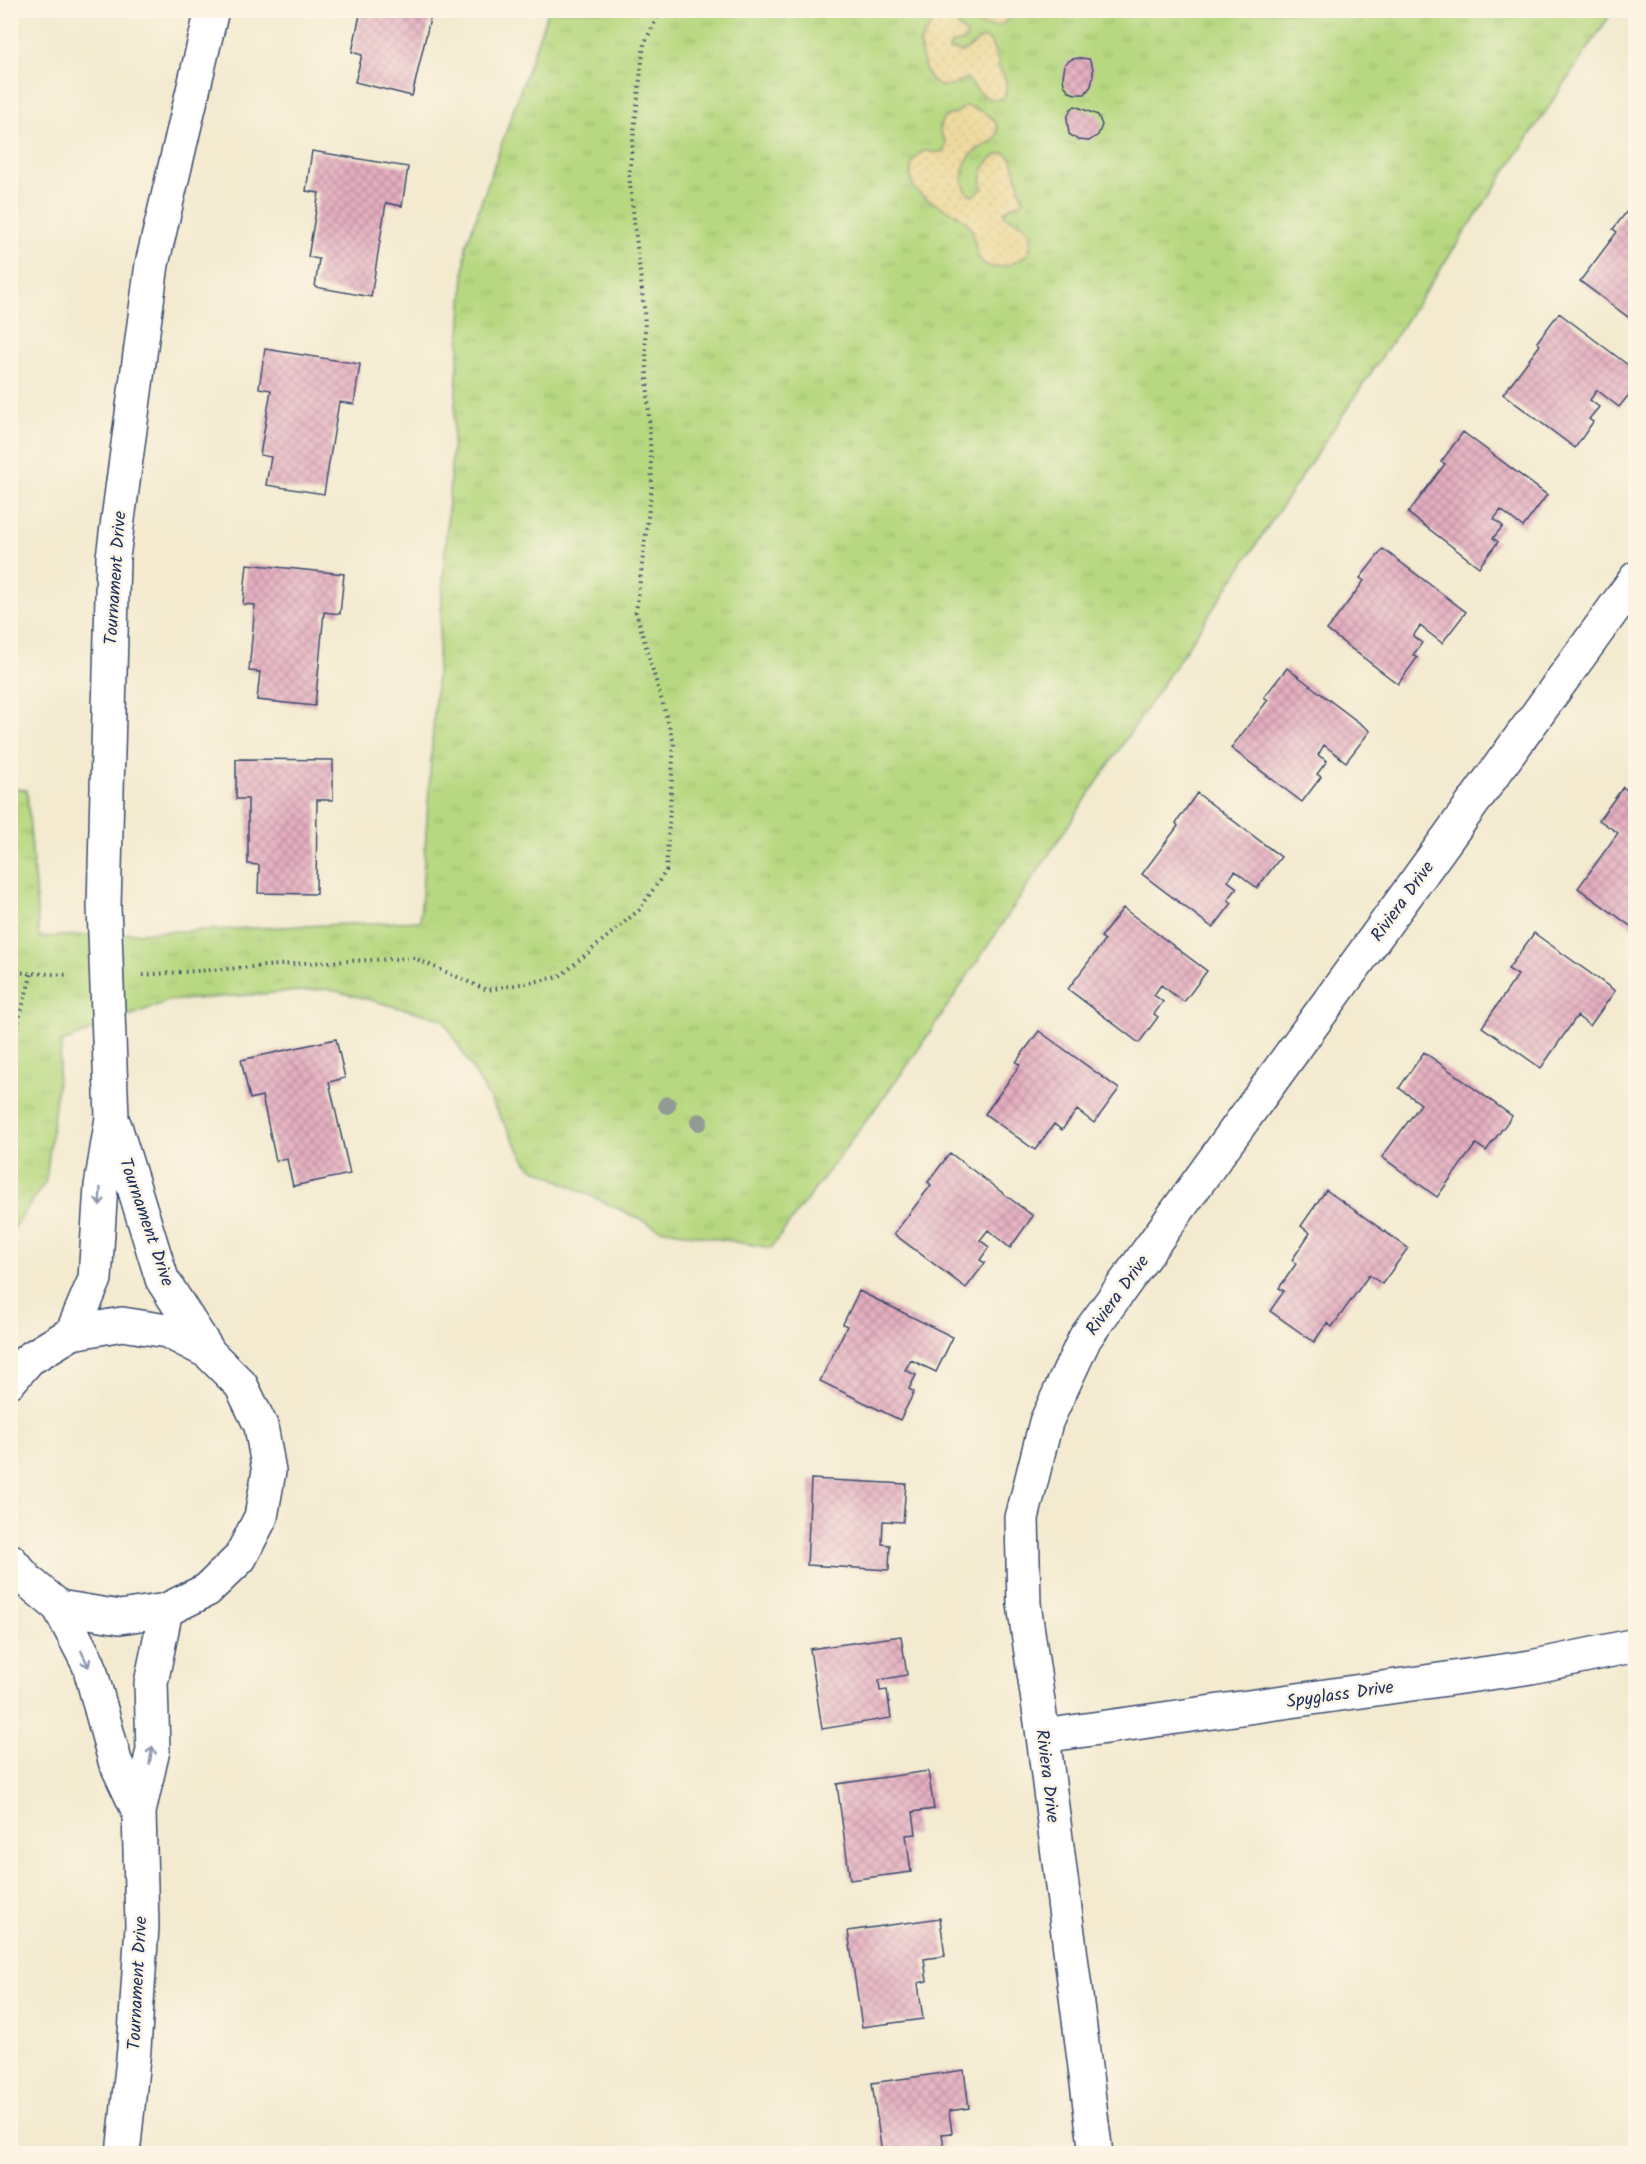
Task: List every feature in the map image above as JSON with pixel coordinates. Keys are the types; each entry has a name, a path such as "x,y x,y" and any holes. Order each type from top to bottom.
{"street":[{"name":"Tournament Drive","path":"72,1333 95,1279 101,1186 112,1118 104,907 113,557 152,264 212,10"},
{"name":"Riviera Drive","path":"1096,2154 1024,1604 1022,1518 1046,1422 1085,1338 1635,578"},
{"name":"Tournament Drive","path":"112,1118 162,1279 208,1352"},
{"path":"10,1381 29,1359 72,1333 122,1324 167,1331 208,1352 241,1384 261,1426 269,1471 261,1517 240,1558 207,1590 166,1610 120,1617 58,1607 28,1581 10,1560"},
{"name":"Tournament Drive","path":"58,1607 89,1665 115,1761 139,1812"},
{"name":"Tournament Drive","path":"123,2154 134,2049 142,1926 139,1812 153,1750 151,1683 166,1610"},
{"name":"Spyglass Drive","path":"1043,1737 1531,1667 1635,1645"}],"path":[{"path":"10,972 107,978 306,963 414,958 487,990 559,977 639,910 666,871 674,743 636,612 652,485 644,308 629,175 644,44 661,10"},
{"path":"10,1051 32,973"}],"green space":[{"path":"548,11 1613,11 910,1062 771,1248 660,1229 529,1166 443,1019 328,989 168,1001 62,1042 46,1181 11,1232 11,788 27,790 39,937 420,921 466,246"}],"sand":[{"path":"942,11 1017,11 1007,21 993,27 964,21 958,22 958,27 966,33 967,37 963,42 953,43 949,50 960,53 981,39 985,38 990,41 999,63 998,67 1006,81 1004,98 992,99 983,95 967,78 950,86 942,86 930,79 924,65 920,43"},
{"path":"965,106 983,112 997,126 994,140 974,152 966,162 963,180 967,193 973,196 983,189 982,177 985,166 993,157 1005,153 1012,159 1023,201 1004,212 1005,216 1028,229 1031,239 1028,254 1005,266 994,267 983,263 977,254 970,226 963,219 923,196 915,189 911,180 912,165 917,156 924,151 933,153 944,151 946,143 940,131 941,122 945,117 958,112"}],"building":[{"path":"361,10 432,10 412,96 355,82 362,55 352,52"},
{"path":"1072,59 1089,59 1093,68 1093,77 1091,86 1085,94 1075,94 1064,85 1063,77 1065,64"},
{"path":"1075,106 1098,115 1102,125 1098,135 1089,141 1078,140 1069,134 1067,118"},
{"path":"312,151 408,167 402,206 386,203 371,297 315,287 319,259 308,257 319,193 306,191"},
{"path":"1636,200 1636,323 1580,281 1617,232 1613,229"},
{"path":"1559,313 1636,371 1636,386 1619,407 1597,390 1590,400 1599,407 1589,419 1593,422 1575,448 1503,394 1540,345 1537,342"},
{"path":"265,349 360,364 354,404 339,402 324,494 266,485 271,457 260,455 271,390 259,388"},
{"path":"1463,432 1547,495 1523,527 1501,510 1494,519 1503,526 1493,538 1498,542 1479,567 1408,513 1445,464 1441,462"},
{"path":"1383,549 1466,612 1442,643 1420,626 1413,636 1422,643 1413,655 1417,658 1398,684 1327,630 1364,581 1360,578"},
{"path":"247,564 344,574 340,614 324,612 315,706 257,700 260,672 249,671 255,605 243,604"},
{"path":"1287,668 1370,731 1346,762 1324,745 1318,755 1327,761 1317,774 1321,777 1302,802 1231,748 1268,700 1264,697"},
{"path":"236,759 333,760 333,800 317,800 316,894 258,893 259,865 248,864 248,799 236,799"},
{"path":"1623,787 1636,796 1636,930 1578,888 1618,833 1599,820"},
{"path":"1197,793 1281,857 1257,888 1235,871 1228,881 1237,888 1228,900 1232,903 1213,928 1142,874 1178,826 1176,823"},
{"path":"1123,908 1207,971 1184,1002 1161,985 1154,995 1163,1002 1154,1014 1158,1017 1139,1043 1068,989 1105,940 1101,937"},
{"path":"1534,933 1615,991 1590,1026 1577,1016 1541,1068 1482,1027 1518,975 1508,969"},
{"path":"1039,1031 1119,1089 1094,1123 1077,1110 1062,1130 1054,1124 1035,1150 985,1114 1020,1065 1016,1062"},
{"path":"336,1039 345,1078 329,1082 350,1174 293,1186 287,1159 276,1161 262,1096 250,1099 241,1060"},
{"path":"1424,1052 1512,1116 1486,1151 1476,1144 1437,1197 1382,1157 1421,1104 1399,1088"},
{"path":"950,1153 1033,1216 1010,1248 988,1230 980,1240 989,1247 980,1260 985,1263 966,1288 894,1234 931,1185 928,1182"},
{"path":"1326,1190 1408,1248 1382,1284 1369,1275 1332,1327 1327,1323 1314,1342 1270,1311 1284,1291 1279,1288 1296,1264 1292,1260 1310,1233 1301,1226"},
{"path":"859,1291 953,1337 936,1372 911,1360 905,1370 916,1375 909,1389 914,1392 900,1420 820,1381 847,1326 843,1324"},
{"path":"811,1479 906,1484 903,1522 883,1521 882,1544 890,1545 889,1570 807,1565"},
{"path":"901,1636 907,1675 879,1680 880,1691 887,1690 891,1718 822,1729 810,1649"},
{"path":"928,1771 934,1809 913,1812 916,1834 906,1835 911,1872 850,1880 837,1784"},
{"path":"940,1918 945,1956 924,1959 927,1981 918,1983 923,2019 862,2027 848,1931"},
{"path":"964,2070 969,2108 949,2111 952,2133 942,2134 945,2154 882,2154 872,2083"}]}
